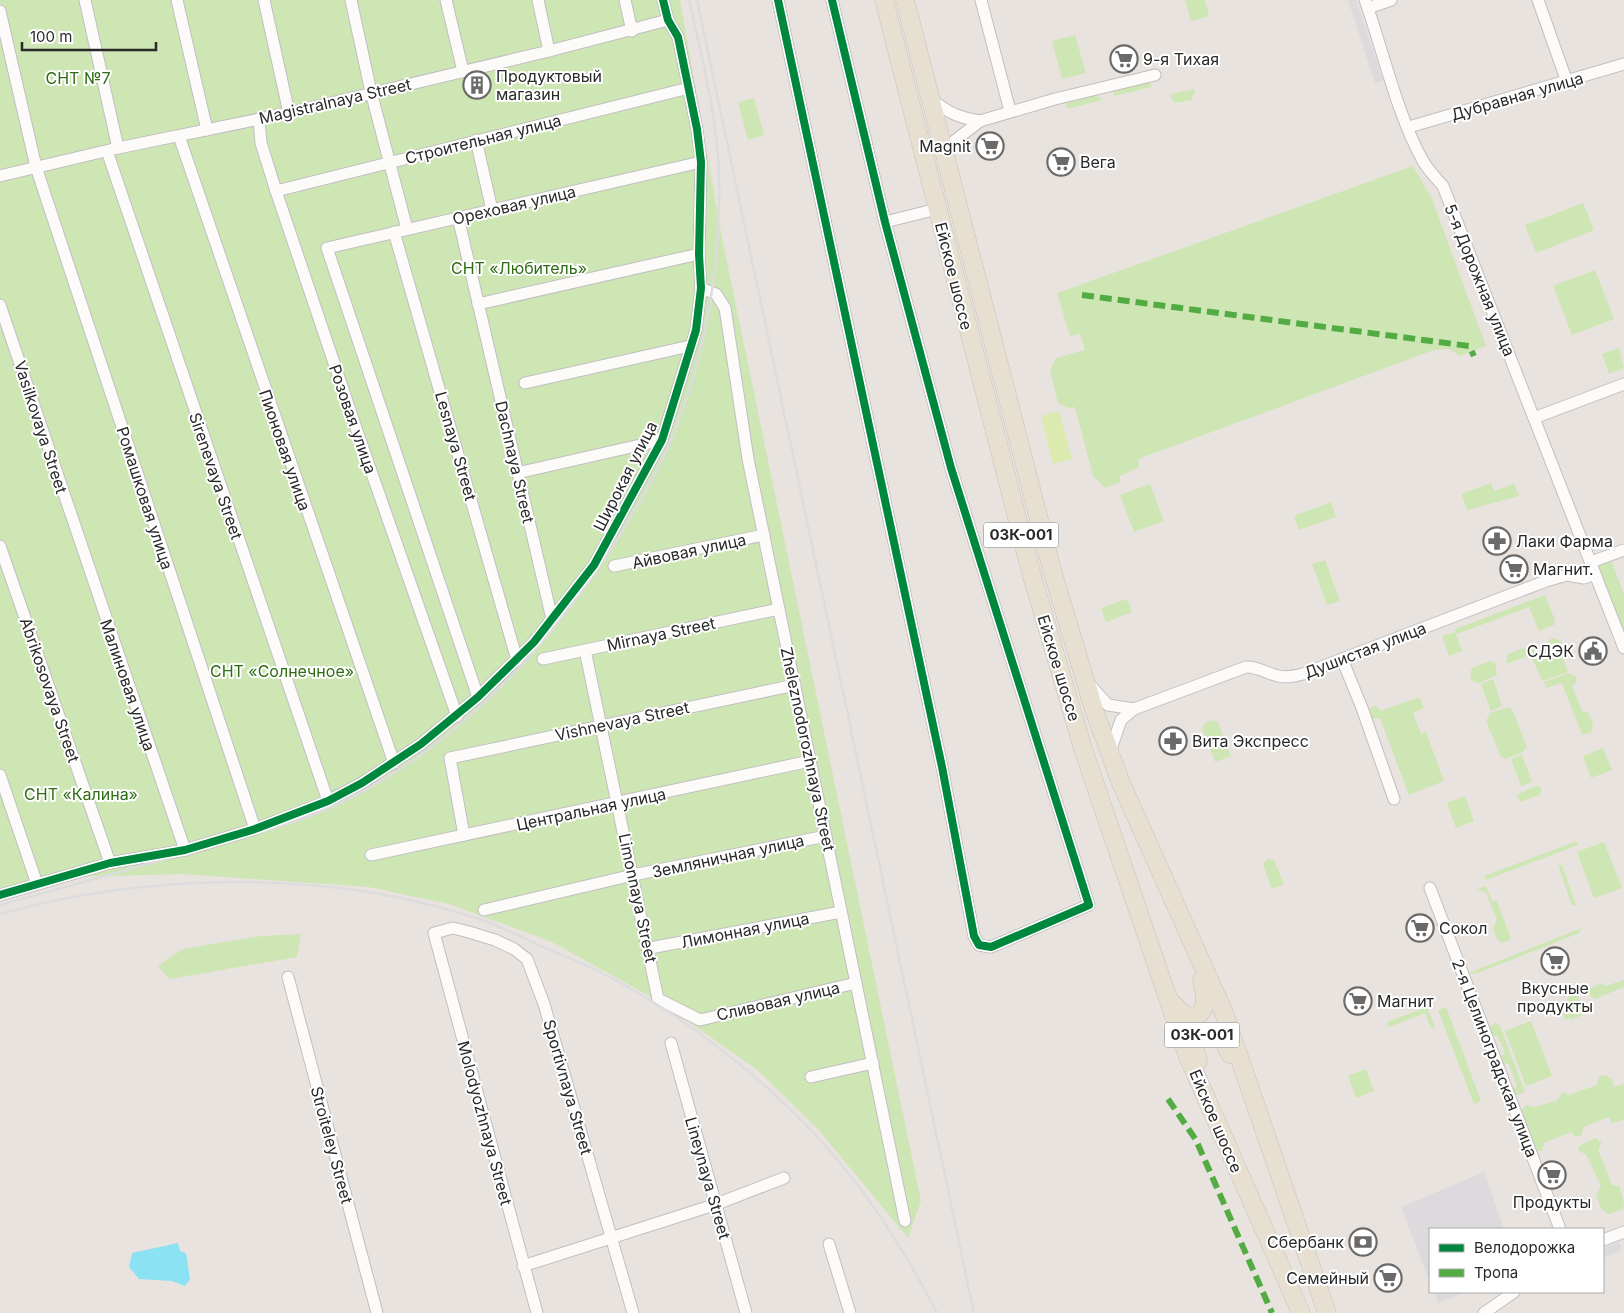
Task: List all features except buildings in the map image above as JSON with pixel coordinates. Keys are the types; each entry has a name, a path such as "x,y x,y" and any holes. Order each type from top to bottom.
{"main road":[{"name":"Ейское шоссе","path":"884,0 1008,484 1058,670 1188,1057 1301,1313"},
{"name":"Ейское шоссе","path":"905,0 1052,570 1083,676 1110,755 1224,1013 1327,1313"},
{"name":"03К-001","path":"1169,1000 1176,1010 1188,1016 1195,1014 1205,1007 1206,998 1192,941"},
{"name":"03К-001","path":"1225,1141 1194,1051 1195,1040 1200,1036 1211,1032 1218,1034 1224,1040 1261,1123"}],"street":[{"path":"85,0 118,148"},
{"path":"177,0 207,130"},
{"path":"264,0 289,113"},
{"path":"351,0 388,163 406,229"},
{"path":"446,0 462,71"},
{"path":"538,0 549,51"},
{"path":"625,0 632,31"},
{"name":"Широкая улица","path":"0,895 110,863 185,850 255,829 328,801 394,763 457,716 517,660 594,565 662,440 679,392 690,346 696,330 701,288 699,254 701,162 689,88 678,37 668,20 663,0"},
{"path":"778,0 942,767 974,936 979,945 991,947 1089,905 951,468 885,222 832,0"},
{"path":"981,0 1010,111"},
{"path":"1367,4 1391,0"},
{"path":"1538,0 1567,82"},
{"name":"5-я Дорожная улица","path":"1367,4 1409,127 1424,161 1442,186 1624,648"},
{"name":"Ромашковая улица","path":"0,11 36,167 255,829"},
{"name":"Magistralnaya Street","path":"0,176 118,148 289,113 632,31 668,20"},
{"name":"Дубравная улица","path":"1409,127 1624,64"},
{"path":"946,157 953,142 980,121 1010,111 1155,75"},
{"name":"Строительная улица","path":"276,191 689,88"},
{"path":"931,99 949,113 960,118 980,121"},
{"name":"Розовая улица","path":"259,119 261,143 276,191 357,431 457,716"},
{"name":"Пионовая улица","path":"179,136 394,763"},
{"path":"476,140 492,210"},
{"name":"Sirenevaya Street","path":"107,151 328,801"},
{"name":"Ореховая улица","path":"478,697 327,248 701,162"},
{"path":"885,222 937,209"},
{"name":"Dachnaya Street","path":"458,217 552,619"},
{"name":"Lesnaya Street","path":"394,232 517,660"},
{"path":"478,304 699,254"},
{"name":"Zheleznodorozhnaya Street","path":"701,288 716,294 725,308 748,459 905,1221"},
{"name":"Vasilkovaya Street","path":"0,305 72,520"},
{"path":"525,383 690,346"},
{"path":"1534,418 1624,384"},
{"path":"517,472 662,440"},
{"name":"Малиновая улица","path":"72,520 185,850"},
{"name":"Айвовая улица","path":"614,566 764,536"},
{"name":"Abrikosovaya Street","path":"0,546 110,863"},
{"path":"1591,562 1624,550"},
{"name":"Душистая улица","path":"1134,709 1246,667 1253,667 1288,677 1342,659 1546,581 1567,575 1584,578 1596,574"},
{"name":"Mirnaya Street","path":"543,659 779,610"},
{"name":"Limonnaya Street","path":"586,650 617,803 650,948 658,999 700,1020"},
{"path":"1342,659 1362,708 1394,799"},
{"path":"1083,676 1108,705 1134,709"},
{"name":"Vishnevaya Street","path":"464,836 450,758 795,685"},
{"path":"1110,755 1121,720 1134,709"},
{"name":"Центральная улица","path":"371,855 810,761"},
{"path":"0,775 37,884"},
{"name":"Земляничная улица","path":"484,910 633,875 826,836"},
{"name":"2-я Целиноградская улица","path":"1430,888 1560,1228"},
{"name":"Лимонная улица","path":"650,948 841,912"},
{"name":"Sportivnaya Street","path":"434,933 452,928 469,932 495,940 527,959 544,1004 633,1313"},
{"name":"Molodyozhnaya Street","path":"434,933 537,1313"},
{"name":"Stroiteley Street","path":"288,977 377,1313"},
{"name":"Сливовая улица","path":"700,1020 856,983"},
{"name":"Lineynaya Street","path":"670,1043 714,1205 746,1313"},
{"path":"811,1077 873,1063"},
{"path":"523,1266 714,1205 784,1178"},
{"path":"1604,1240 1624,1232"},
{"path":"829,1244 850,1313"},
{"path":"1484,1313 1513,1293"}],"shaded area":[{"path":"1348,0 1356,0 1383,80 1375,83"},
{"path":"1484,1172 1504,1228 1429,1228 1429,1280 1401,1207"},
{"path":"1619,1242 1622,1250 1604,1258 1604,1248"},
{"path":"1434,1293 1463,1293 1438,1303"}],"green space":[{"path":"0,0 680,0 722,238 921,1201 908,1238 819,1130 756,1069 662,1003 552,942 449,904 369,887 182,874 77,877 0,899"},
{"path":"1185,0 1205,0 1209,16 1191,21"},
{"path":"1075,35 1086,73 1062,79 1052,41"},
{"path":"1150,81 1151,87 1114,96 1112,89"},
{"path":"1195,89 1192,100 1174,103 1170,94"},
{"path":"1094,94 1102,100 1067,109 1065,100"},
{"path":"754,98 764,135 748,140 738,102"},
{"path":"1413,166 1432,199 1486,346 1460,356 1449,349 1434,350 1138,459 1139,467 1120,476 1120,482 1105,488 1093,476 1075,407 1068,408 1058,403 1050,370 1056,358 1085,350 1080,334 1070,336 1057,293"},
{"path":"1583,203 1594,230 1536,253 1525,225"},
{"path":"1595,270 1614,319 1572,335 1553,286"},
{"path":"1619,348 1624,368 1609,374 1602,354"},
{"path":"1059,411 1072,459 1053,464 1041,416"},
{"path":"1491,483 1494,491 1514,484 1519,496 1467,510 1461,494"},
{"path":"1150,484 1164,521 1134,532 1120,495"},
{"path":"1331,502 1336,517 1299,530 1294,516"},
{"path":"1325,560 1340,601 1327,605 1312,564"},
{"path":"1611,560 1624,594 1624,639 1598,569 1600,563"},
{"path":"1545,595 1555,620 1554,625 1539,631 1529,607 1457,634 1455,629"},
{"path":"1127,599 1132,612 1106,622 1101,608"},
{"path":"1455,632 1462,651 1449,656 1442,636"},
{"path":"1554,638 1562,642 1559,648 1568,672 1542,681 1531,655 1506,664 1508,654 1527,647 1535,650 1547,646 1550,639"},
{"path":"1490,661 1495,663 1497,675 1479,683 1472,681 1470,675 1472,668"},
{"path":"1569,673 1576,677 1576,682 1572,686 1582,711 1589,713 1593,724 1591,732 1582,735 1562,683 1546,688 1544,682"},
{"path":"1493,679 1502,706 1491,711 1481,684"},
{"path":"1419,697 1424,708 1413,713 1421,734 1426,732 1444,781 1409,795 1380,718 1371,719 1368,712 1372,706 1376,706 1381,711"},
{"path":"1508,707 1512,709 1527,747 1522,753 1505,759 1501,757 1486,721 1490,713"},
{"path":"1213,720 1218,722 1231,756 1215,762 1202,729 1205,723"},
{"path":"1603,748 1612,770 1591,778 1583,756"},
{"path":"1522,755 1532,782 1521,786 1511,759"},
{"path":"1535,786 1540,787 1542,791 1540,795 1520,802 1517,795"},
{"path":"1465,796 1474,821 1456,828 1447,803"},
{"path":"1577,841 1578,845 1486,880 1484,876"},
{"path":"1604,842 1622,888 1594,898 1577,852"},
{"path":"1267,859 1274,860 1284,884 1272,889 1263,865"},
{"path":"1558,865 1562,865 1576,905 1572,906"},
{"path":"1486,886 1492,901 1497,901 1511,939 1502,943 1497,939 1493,928 1497,920 1486,892 1477,889"},
{"path":"1582,928 1579,933 1475,974 1469,973"},
{"path":"301,934 297,957 169,979 158,966 183,949 262,936"},
{"path":"1624,980 1624,987 1595,999 1591,997 1588,990 1601,983 1605,986"},
{"path":"1577,993 1584,1014 1571,1020 1570,1018 1565,1020 1558,1005 1567,1002 1568,997"},
{"path":"1427,1007 1435,1027 1431,1028 1425,1013 1389,1027 1387,1022"},
{"path":"1446,1007 1481,1101 1474,1104 1438,1010"},
{"path":"1531,1021 1552,1076 1526,1086 1505,1031"},
{"path":"1495,1023 1500,1026 1525,1092 1517,1095 1512,1091 1517,1086 1509,1064 1504,1063 1500,1057 1505,1053 1498,1036 1493,1036 1489,1028"},
{"path":"1366,1069 1374,1091 1356,1098 1348,1076"},
{"path":"1605,1075 1612,1079 1614,1087 1624,1083 1624,1120 1612,1123 1609,1117 1583,1127 1582,1135 1575,1137 1571,1132 1544,1143 1542,1151 1535,1151 1520,1113 1526,1105 1535,1107 1558,1100 1562,1092 1569,1095 1597,1085 1599,1076"},
{"path":"1595,1138 1602,1143 1598,1149 1612,1185 1619,1186 1624,1201 1623,1209 1609,1214 1602,1210 1596,1195 1601,1186 1586,1154 1580,1152 1578,1147"}],"water":[{"path":"178,1243 180,1251 186,1253 190,1279 185,1286 172,1281 139,1279 129,1267 132,1253"}],"railway":[{"path":"0,905 271,829 315,814 361,792 403,767 444,738 482,705 517,670 581,593 625,527 661,463 680,418 691,385 708,315 717,244 719,208 718,152 704,65 689,0"},
{"path":"697,0 974,1313"},
{"path":"0,914 58,900 118,890 180,884 242,882 304,885 365,892 424,903 503,928 588,966 634,990 692,1028 748,1071 800,1118 840,1162 885,1224 937,1313"}],"marked path":[{"path":"1082,295 1469,346 1474,356"},
{"path":"1168,1099 1196,1140 1272,1313"}],"cycle path":[{"path":"0,895 110,863 185,850 255,829 328,801 362,783 421,744 478,697 534,642 594,565 662,440 696,330 701,288 699,254 701,162 697,129 678,37 668,20 663,0"},
{"path":"778,0 942,767 974,936 979,945 991,947 1089,905 951,468 885,222 832,0"}],"place":[{"name":"9-я Тихая","path":"1124,59"},
{"name":"Продуктовый магазин","path":"477,85"},
{"name":"Magnit","path":"990,146"},
{"name":"Вега","path":"1061,162"},
{"name":"Лаки Фарма","path":"1497,541"},
{"name":"Магнит.","path":"1514,569"},
{"name":"СДЭК","path":"1593,651"},
{"name":"Вита Экспресс","path":"1173,741"},
{"name":"Сокол","path":"1420,928"},
{"name":"Вкусные продукты","path":"1555,961"},
{"name":"Магнит","path":"1358,1001"},
{"name":"Продукты","path":"1552,1175"},
{"name":"Сбербанк","path":"1363,1242"},
{"name":"Семейный","path":"1388,1278"}],"park label":[{"name":"СНТ №7","path":"78,78"},
{"name":"СНТ «Любитель»","path":"519,268"},
{"name":"СНТ «Солнечное»","path":"282,671"},
{"name":"СНТ «Калина»","path":"81,794"}]}
